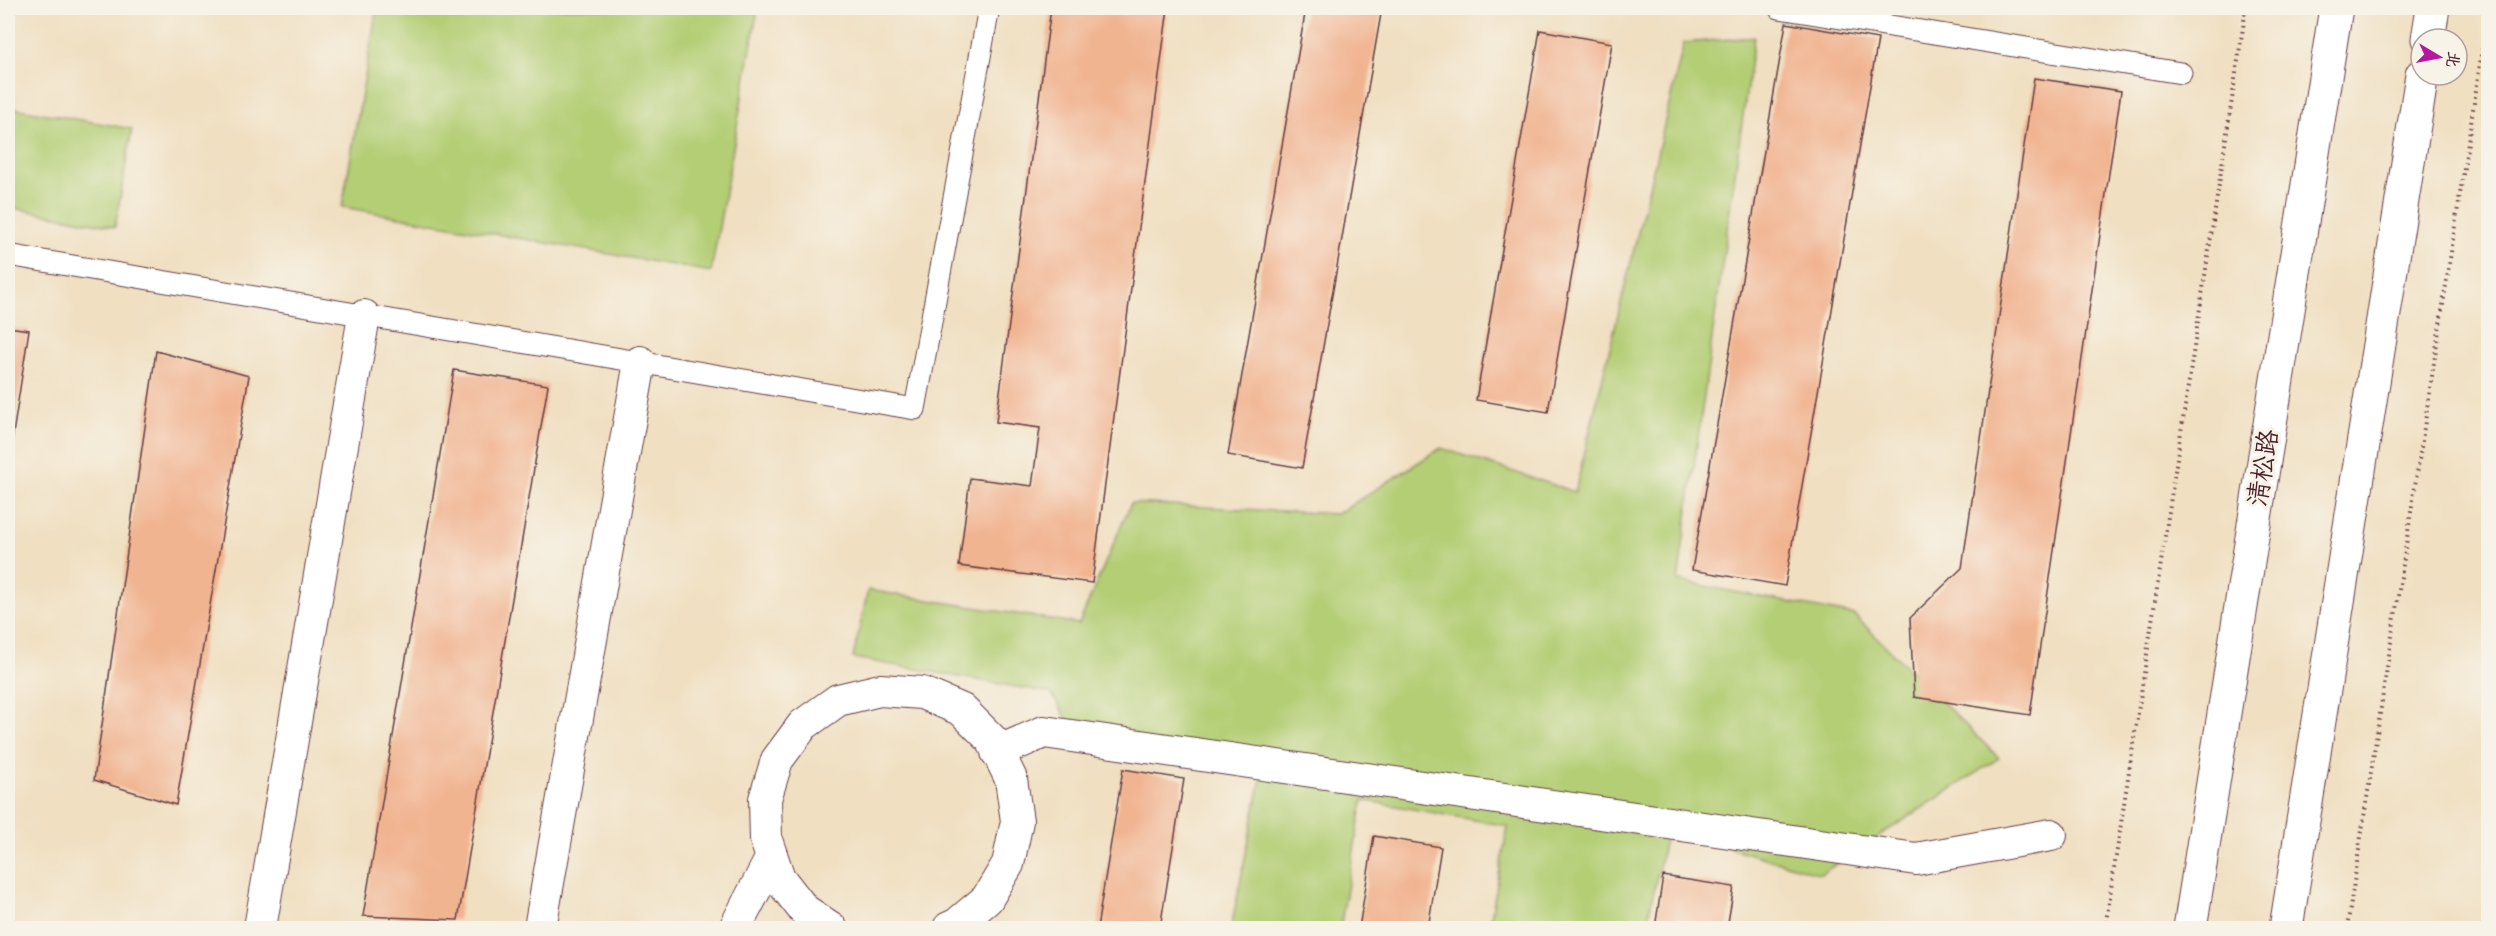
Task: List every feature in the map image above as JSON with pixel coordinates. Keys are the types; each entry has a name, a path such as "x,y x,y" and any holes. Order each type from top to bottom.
{"street":[{"name":"清松路","path":"2190,928 2336,8"},
{"path":"2430,27 2433,8"},
{"path":"2286,928 2420,87"},
{"path":"260,928 364,316"},
{"path":"540,928 640,362"},
{"path":"831,928 804,910 779,878 766,840 765,799 777,760 803,725 838,700 880,690 922,693 962,711 992,740 1011,778 1017,821 1008,864 987,899 954,928"},
{"path":"997,752 1044,732 1916,860 2051,835"},
{"path":"735,928 772,857"}],"lane":[{"path":"8,255 915,409 989,8"},
{"path":"1779,8 2181,73"}],"path":[{"path":"2105,928 2246,8"},
{"path":"2347,928 2488,12"}],"green space":[{"path":"377,8 758,8 711,272 342,207"},
{"path":"1754,37 1678,581 1854,615 1999,758 1821,874 1667,830 1646,928 1489,928 1508,826 1363,800 1340,928 1231,928 1262,774 1083,744 1051,693 853,658 868,590 1079,624 1131,503 1337,514 1441,448 1575,492 1684,43"},
{"path":"8,107 132,129 115,227 8,207"}],"building":[{"path":"1051,8 1168,8 1092,583 959,566 970,478 1032,486 1040,428 996,422"},
{"path":"1306,8 1382,8 1302,468 1228,455"},
{"path":"1786,23 1878,39 1785,586 1692,570"},
{"path":"1540,30 1612,43 1548,412 1476,400"},
{"path":"2034,78 2121,91 2030,715 1914,697 1910,618 1962,568"},
{"path":"8,327 29,330 9,460 8,460"},
{"path":"156,351 249,376 176,805 94,780"},
{"path":"454,370 548,385 458,920 363,916"},
{"path":"1123,769 1184,779 1160,928 1097,928"},
{"path":"1374,836 1441,847 1428,928 1359,928"},
{"path":"1663,876 1734,887 1727,928 1655,928"}]}
